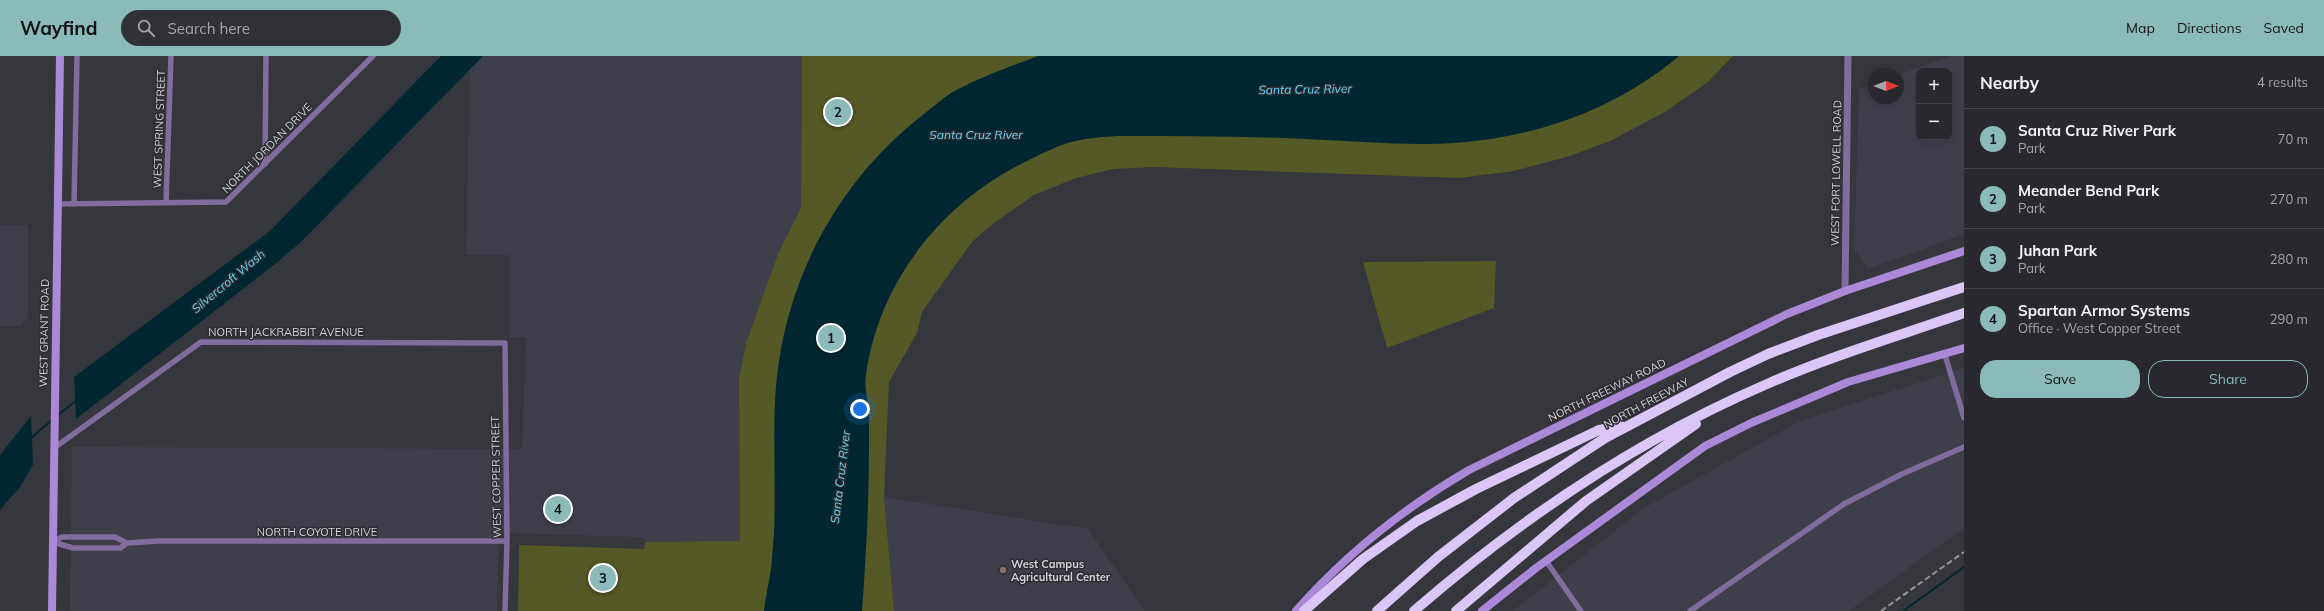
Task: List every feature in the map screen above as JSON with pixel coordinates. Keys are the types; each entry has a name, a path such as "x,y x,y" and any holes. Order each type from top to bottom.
{"highway":[{"path":"1888,311 1964,282"},
{"name":"NORTH FREEWAY","path":"1377,611 1438,557 1514,498 1605,438 1730,372 1768,354 1888,311 1964,286"},
{"path":"1414,611 1490,548 1571,490 1618,460 1730,401 1803,369 1964,313"},
{"path":"1897,336 1964,319"},
{"path":"1456,611 1586,501 1626,471 1730,401"},
{"path":"1304,611 1376,550 1444,505 1599,430 1629,425"}],"main road":[{"name":"WEST GRANT ROAD","path":"52,611 54,386 60,56"},
{"name":"NORTH FREEWAY ROAD","path":"1296,611 1362,545 1411,507 1458,476 1761,326 1845,290 1964,251"},
{"path":"1482,611 1546,561 1705,446 1751,424 1848,382 1964,348"}],"street":[{"path":"74,204 77,56"},
{"name":"WEST SPRING STREET","path":"166,203 171,56"},
{"path":"265,164 266,56"},
{"name":"NORTH JORDAN DRIVE","path":"57,204 226,202 373,56"},
{"name":"WEST FORT LOWELL ROAD","path":"1845,290 1848,56"},
{"name":"NORTH JACKRABBIT AVENUE","path":"54,445 201,342 505,343"},
{"name":"WEST COPPER STREET","path":"505,343 507,541 505,611"},
{"path":"1945,354 1964,418"},
{"path":"1690,611 1844,504 1902,474 1964,447"},
{"name":"NORTH COYOTE DRIVE","path":"53,542 62,537 115,537 127,543 158,541 507,541"},
{"name":"NORTH COYOTE DRIVE","path":"53,542 73,548 120,548 127,543"},
{"path":"1546,561 1581,611"}],"shaded area":[{"path":"470,56 802,56 801,208 778,254 746,343 739,379 740,542 645,542 642,537 499,533 497,611 70,611 72,447 522,449 526,337 509,338 509,255 466,255"},
{"path":"1951,56 1964,56 1964,234 1869,269 1854,249 1859,89 1868,86 1868,104 1904,104 1904,73 1916,69 1916,140 1952,140 1952,68 1918,68"},
{"path":"0,225 28,225 28,317 21,326 0,326"},
{"path":"1964,368 1964,528 1849,611 1513,611 1644,508 1800,421"},
{"name":"West Campus Agricultural Center","path":"884,497 1088,529 1145,611 894,611"}],"green space":[{"path":"802,56 1733,56 1708,82 1665,112 1610,141 1570,156 1514,171 1459,178 1154,167 1114,169 1076,178 1034,195 994,223 972,242 922,312 917,333 889,382 884,497 894,611 518,611 519,545 644,549 645,542 740,541 739,379 746,343 778,254 801,208"},
{"path":"1496,261 1494,308 1387,348 1363,262"}],"water":[{"path":"441,56 483,56 302,241 280,260 76,419 74,377 270,231"},
{"name":"Santa Cruz River","path":"1038,56 1679,56 1655,75 1602,105 1546,127 1486,140 1418,144 1260,137 1117,136 1071,142 1045,152 998,177 970,197 944,221 920,247 901,276 885,307 873,340 866,375 869,412 869,469 862,611 764,611 774,534 774,435 776,385 779,361 786,325 797,290 811,256 847,193 870,165 896,138 951,93 983,78"},
{"path":"31,416 33,465 20,487 0,510 0,455"}],"waterway":[{"name":"Silvercroft Wash","path":"57,416 77,400"},
{"name":"Silvercroft Wash","path":"31,438 52,420"},
{"path":"1903,611 1964,567"}],"railway":[{"path":"1881,611 1964,552"}],"place":[{"name":"Meander Bend Park","path":"838,112"},
{"name":"Santa Cruz River Park","path":"831,338"},
{"name":"Spartan Armor Systems","path":"558,509"},
{"name":"West Campus Agricultural Center","path":"1003,570"},
{"name":"Juhan Park","path":"603,578"}]}
